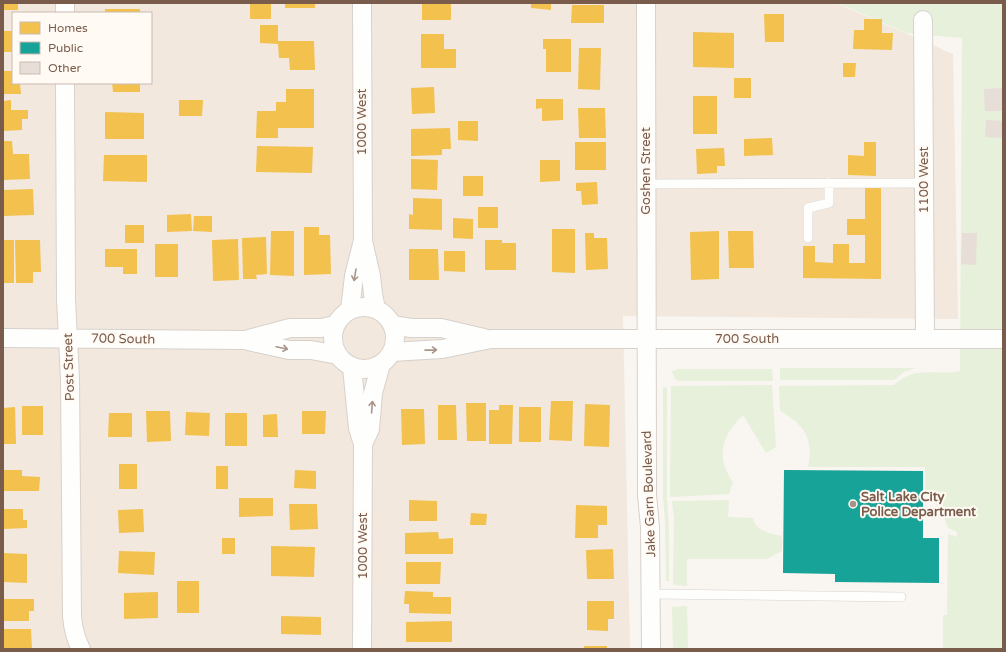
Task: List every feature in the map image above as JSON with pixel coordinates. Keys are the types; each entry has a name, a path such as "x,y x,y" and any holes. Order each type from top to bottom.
{"street":[{"name":"1000 West","path":"362,3 363,241 371,276 376,309"},
{"name":"Goshen Street","path":"646,3 646,340"},
{"name":"1100 West","path":"923,20 925,340"},
{"name":"Post Street","path":"65,84 66,299 70,379 72,616 73,630 81,649"},
{"name":"1000 West","path":"350,310 354,276 363,241"},
{"path":"363,307 376,309 388,318 392,325 395,334 395,343 386,358 367,368 362,369 352,367 338,355 333,340 335,325 339,319 350,310 363,307"},
{"name":"700 South","path":"244,340 290,328 321,328 335,325"},
{"name":"700 South","path":"392,325 411,328 441,328 491,340"},
{"name":"700 South","path":"3,338 244,340 289,350 310,350 338,355"},
{"name":"700 South","path":"386,358 442,350 491,340 1003,340"},
{"name":"Jake Garn Boulevard","path":"646,340 647,495 650,527 651,649"},
{"name":"1000 West","path":"363,444 370,429 373,393 386,358"},
{"name":"1000 West","path":"352,367 358,428 363,444 362,649"}],"lane":[{"path":"808,238 808,208 829,202 829,183"},
{"path":"646,184 924,183"},
{"path":"651,594 901,597"}],"shaded area":[{"path":"3,3 836,3 953,54 958,319 623,316 630,649 3,649"}],"green space":[{"path":"838,3 1003,3 1003,649 943,649 943,615 947,615 948,534 957,537 957,532 948,528 942,512 925,490 925,467 808,467 810,448 805,433 795,421 780,411 779,386 894,385 903,378 913,374 960,371 962,38 906,33"},
{"path":"780,368 916,368 904,372 894,380 780,380"},
{"path":"679,369 772,369 773,381 679,381 675,379 672,371"},
{"path":"772,385 776,447 766,453 743,415 730,430 723,447 724,464 727,473 733,482 729,494 670,497 671,386"},
{"path":"663,387 667,388 669,581 666,581 663,496"},
{"path":"729,500 728,517 753,518 754,522 760,529 782,536 782,551 767,559 687,559 687,586 673,584 674,519 672,501"},
{"path":"687,606 688,649 673,649 672,607"}],"building: Homes":[{"path":"3,3 18,3 18,10 3,10"},
{"path":"250,3 271,3 271,19 250,19"},
{"path":"285,3 315,3 315,8 285,8"},
{"path":"422,3 451,3 451,20 422,20"},
{"path":"531,3 551,3 551,10 531,8"},
{"path":"572,5 604,5 604,23 571,23"},
{"path":"105,9 140,9 140,12 105,12"},
{"path":"764,14 784,14 784,42 765,42"},
{"path":"864,19 882,19 882,33 893,33 892,50 853,49 854,30 864,30"},
{"path":"260,25 278,25 278,41 314,41 315,70 290,70 289,58 279,58 278,44 260,43"},
{"path":"3,31 12,31 12,52 3,52"},
{"path":"693,32 734,33 734,68 693,67"},
{"path":"421,34 444,34 444,49 456,49 456,68 421,68"},
{"path":"543,39 571,39 571,72 546,72 546,49 543,49"},
{"path":"579,48 601,48 600,90 578,89"},
{"path":"843,63 856,63 855,77 843,77"},
{"path":"3,71 12,71 12,84 20,84 21,94 3,94"},
{"path":"734,78 751,78 751,98 734,98"},
{"path":"112,84 140,84 140,92 113,92"},
{"path":"434,87 435,113 412,114 411,88"},
{"path":"286,89 314,89 314,128 278,128 278,138 256,138 257,111 276,111 276,102 286,102"},
{"path":"693,96 717,96 717,134 693,134"},
{"path":"536,99 563,99 563,120 542,121 542,108 536,109"},
{"path":"11,100 11,110 28,110 28,119 22,119 22,130 3,131 3,101"},
{"path":"179,100 203,100 202,116 179,116"},
{"path":"578,108 605,108 606,138 579,138"},
{"path":"105,112 144,113 144,139 105,139"},
{"path":"458,121 478,121 478,141 458,140"},
{"path":"450,128 451,149 442,149 442,155 411,156 411,129"},
{"path":"772,138 773,155 744,156 744,139"},
{"path":"3,141 12,141 13,154 29,154 30,179 3,180"},
{"path":"575,142 606,142 606,170 575,170"},
{"path":"864,142 876,142 876,176 848,175 848,155 864,156"},
{"path":"257,146 313,147 312,173 256,172"},
{"path":"724,148 725,166 717,166 717,173 697,174 696,149"},
{"path":"104,155 147,155 147,182 103,181"},
{"path":"411,159 438,160 437,190 411,189"},
{"path":"540,160 560,160 560,181 540,182"},
{"path":"463,176 483,176 483,196 463,196"},
{"path":"597,182 598,204 582,205 581,191 576,191 576,183"},
{"path":"865,188 881,188 881,279 803,278 803,246 815,246 815,262 833,263 833,244 849,244 849,263 865,263 865,235 847,235 847,219 865,219"},
{"path":"33,189 34,215 3,216 3,190"},
{"path":"413,198 442,199 442,230 409,229 409,214 413,215"},
{"path":"478,207 498,207 498,228 478,228"},
{"path":"191,214 192,231 167,232 167,215"},
{"path":"194,216 212,216 212,232 193,231"},
{"path":"453,218 473,219 473,239 453,238"},
{"path":"125,225 144,225 144,243 125,243"},
{"path":"304,227 319,227 319,235 330,235 331,274 304,275"},
{"path":"552,229 575,229 575,273 552,272"},
{"path":"271,231 294,231 294,276 270,275"},
{"path":"719,231 719,279 691,280 690,232"},
{"path":"728,231 753,231 754,268 729,268"},
{"path":"585,233 594,233 594,238 607,238 608,269 586,270"},
{"path":"266,237 267,274 256,275 257,279 243,279 242,238"},
{"path":"238,239 239,280 213,281 212,240"},
{"path":"3,240 14,240 14,283 3,283"},
{"path":"15,240 40,240 41,272 33,272 33,283 16,283"},
{"path":"485,240 502,240 502,243 516,243 516,270 485,270"},
{"path":"155,244 178,244 178,277 155,277"},
{"path":"105,249 137,249 137,274 123,274 123,267 105,267"},
{"path":"409,249 438,249 439,280 409,280"},
{"path":"444,251 465,251 465,272 444,271"},
{"path":"551,401 573,401 572,441 549,440"},
{"path":"466,403 486,403 486,441 467,441"},
{"path":"585,404 610,405 609,447 584,446"},
{"path":"438,405 456,405 457,440 438,440"},
{"path":"499,405 513,405 512,444 489,444 489,410 499,410"},
{"path":"22,406 43,406 43,435 22,435"},
{"path":"15,407 16,444 3,444 3,408"},
{"path":"519,407 541,407 541,442 519,442"},
{"path":"401,409 424,409 425,444 402,445"},
{"path":"146,411 170,411 171,441 147,442"},
{"path":"302,411 326,411 325,434 302,434"},
{"path":"186,412 210,413 209,436 185,435"},
{"path":"109,413 132,413 132,437 108,437"},
{"path":"225,413 247,413 247,446 225,446"},
{"path":"277,414 278,437 263,437 263,415"},
{"path":"119,464 137,464 137,489 119,489"},
{"path":"216,466 228,466 228,489 216,489"},
{"path":"3,470 22,470 22,476 40,477 39,491 3,491"},
{"path":"295,470 316,471 316,489 294,488"},
{"path":"239,498 273,498 273,516 239,517"},
{"path":"409,500 437,501 437,521 409,521"},
{"path":"289,504 317,504 318,529 290,530"},
{"path":"576,505 607,506 607,525 598,525 598,538 575,538"},
{"path":"3,509 23,509 23,520 27,520 27,528 3,529"},
{"path":"143,509 144,532 119,533 118,510"},
{"path":"471,513 487,514 486,525 470,525"},
{"path":"438,532 439,539 453,538 453,554 405,554 405,533"},
{"path":"222,538 235,538 235,554 222,554"},
{"path":"271,546 315,547 314,577 271,576"},
{"path":"613,549 614,579 587,579 586,550"},
{"path":"119,551 155,552 154,575 118,573"},
{"path":"3,553 27,554 27,583 3,582"},
{"path":"406,562 441,562 440,584 406,584"},
{"path":"177,581 199,581 199,613 177,613"},
{"path":"405,591 433,592 433,597 451,597 451,614 409,613 409,604 404,604"},
{"path":"158,592 158,618 124,619 124,593"},
{"path":"3,599 34,599 34,611 29,611 29,621 4,621"},
{"path":"587,601 614,601 614,619 608,619 608,631 587,630"},
{"path":"281,616 321,617 321,635 281,634"},
{"path":"452,621 452,642 406,642 406,622"},
{"path":"3,629 31,629 32,649 4,649"},
{"path":"584,646 607,646 607,649 584,649"}],"building: Public":[{"name":"Salt Lake City Police Department","path":"784,470 923,471 923,538 939,538 939,583 835,582 835,574 783,573"}],"building: Other":[{"path":"1003,88 1003,111 985,111 984,89"},
{"path":"986,120 1003,121 1003,138 985,137"},
{"path":"962,233 977,233 976,265 961,264"}],"place":[{"name":"Salt Lake City Police Department","path":"853,504"}]}
